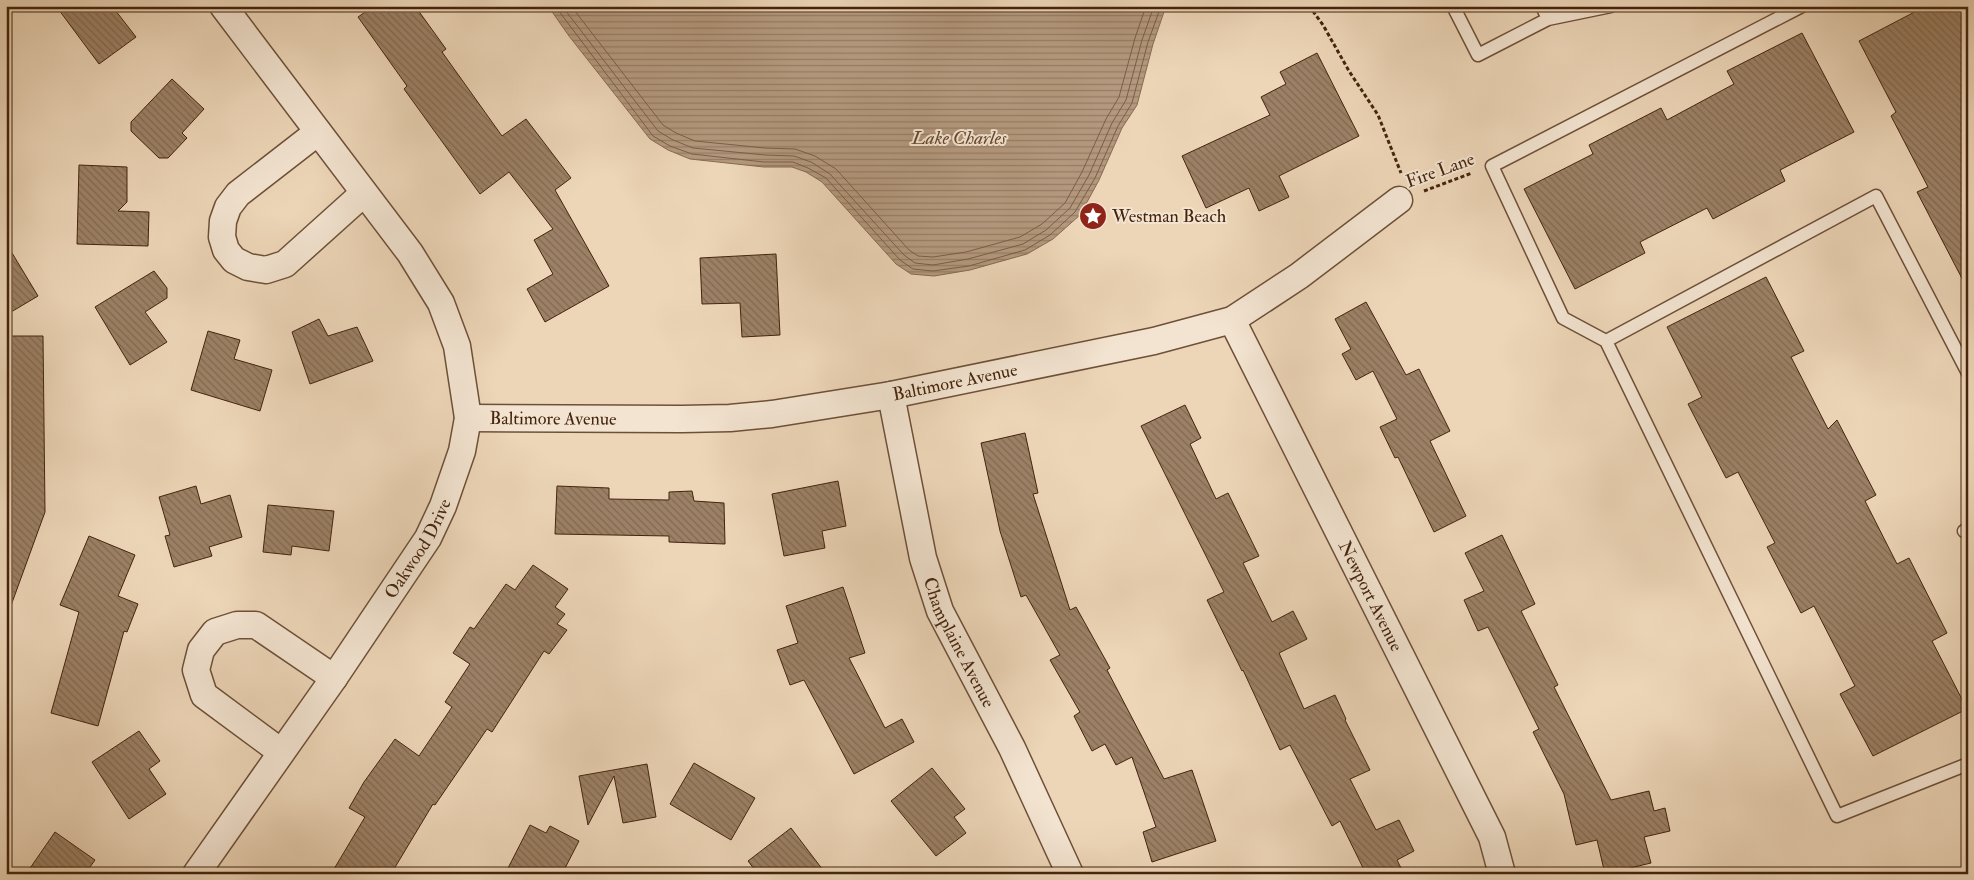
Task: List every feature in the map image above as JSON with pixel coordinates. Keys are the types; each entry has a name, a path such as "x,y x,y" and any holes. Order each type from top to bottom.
{"street":[{"name":"Oakwood Drive","path":"196,874 334,678 428,538 443,506 462,451 468,418 456,346 441,303 410,253 223,6"},
{"path":"318,132 238,194 228,207 223,221 222,236 226,250 234,260 248,267 266,270 285,264 364,193"},
{"name":"Baltimore Avenue","path":"468,418 730,418 772,414 891,395 1154,341 1232,320 1300,276 1399,200"},
{"name":"Newport Avenue","path":"1232,320 1492,837 1502,874"},
{"name":"Champlaine Avenue","path":"891,395 923,558 940,611 1012,748 1070,874"},
{"path":"281,752 204,695 196,670 201,650 215,632 237,625 256,625 334,678"}],"lane":[{"path":"1453,6 1478,55 1548,19 1611,6"},
{"path":"1542,6 1548,19"},
{"path":"1802,6 1492,166 1563,318 1606,341 1837,816 1968,764"},
{"path":"1606,341 1876,196 1968,373"}],"path":[{"path":"1309,6 1323,25 1349,71 1378,115 1401,174 1399,200"},
{"name":"Fire Lane","path":"1399,200 1492,166"}],"water":[{"name":"Lake Charles","path":"548,6 1166,6 1153,44 1137,105 1122,128 1099,180 1080,215 1053,239 1027,254 970,270 934,276 911,274 896,264 822,182 806,172 792,167 764,167 690,159 668,150 650,139 569,36"}],"building":[{"path":"56,6 112,6 136,37 99,64"},
{"path":"374,6 415,6 446,49 442,52 502,136 526,119 571,178 555,190 609,286 545,322 527,289 553,274 534,240 553,229 509,172 480,194 404,89 407,86 358,17"},
{"path":"1926,6 1968,6 1968,290 1917,192 1928,187 1891,116 1896,112 1859,41"},
{"path":"1802,33 1854,132 1780,170 1785,181 1713,219 1707,208 1640,242 1645,253 1575,289 1524,189 1593,154 1589,145 1661,108 1667,120 1734,84 1727,71"},
{"path":"1317,53 1359,136 1279,176 1289,197 1259,211 1249,188 1206,208 1182,156 1270,115 1261,97 1286,84 1280,72"},
{"path":"172,79 204,109 182,133 187,138 168,158 159,158 131,131 131,122"},
{"path":"79,165 127,167 127,202 118,211 149,212 148,246 77,244"},
{"path":"6,243 38,296 6,315"},
{"path":"776,254 780,335 742,337 740,303 702,304 700,258"},
{"path":"154,271 167,288 167,298 145,312 167,342 130,365 95,307"},
{"path":"1766,277 1804,351 1791,357 1828,429 1837,420 1876,495 1865,501 1897,564 1909,558 1947,633 1932,641 1967,709 1873,756 1840,694 1855,686 1814,606 1801,613 1767,547 1775,543 1738,472 1726,478 1688,404 1702,397 1667,327"},
{"path":"1366,302 1406,375 1419,369 1450,431 1430,441 1466,516 1434,532 1398,457 1395,458 1380,427 1397,419 1373,371 1356,380 1342,354 1351,349 1335,319"},
{"path":"319,319 328,336 357,327 373,361 310,384 292,332"},
{"path":"208,331 240,340 234,359 272,370 260,411 191,390"},
{"path":"6,336 43,336 45,512 9,611 6,610"},
{"path":"1185,405 1201,438 1190,444 1216,499 1228,493 1259,556 1243,563 1272,622 1293,611 1307,639 1279,653 1304,709 1335,695 1345,720 1370,770 1350,779 1376,830 1399,820 1414,851 1397,860 1404,874 1366,874 1340,821 1332,826 1290,745 1280,750 1243,670 1207,600 1224,592 1141,426"},
{"path":"1025,433 1038,493 1033,494 1070,610 1076,607 1110,668 1107,670 1164,779 1192,770 1216,841 1152,862 1143,832 1156,827 1132,757 1116,765 1105,744 1092,751 1074,716 1080,712 1050,660 1060,655 1026,595 1021,597 1000,531 981,443"},
{"path":"838,481 846,526 822,531 825,548 784,556 772,494"},
{"path":"196,486 201,504 230,495 242,537 209,547 212,556 174,567 165,536 170,535 159,497"},
{"path":"557,486 609,488 609,499 669,500 669,492 692,491 694,501 724,503 725,544 669,542 669,536 555,534"},
{"path":"268,505 334,511 329,551 292,546 291,555 263,552"},
{"path":"1502,535 1535,604 1521,611 1558,685 1554,687 1611,800 1649,791 1654,811 1665,808 1670,831 1644,837 1651,863 1605,874 1597,840 1576,845 1564,794 1533,732 1539,729 1488,627 1478,631 1464,600 1484,591 1465,553"},
{"path":"89,536 135,555 118,596 138,604 127,632 124,631 98,726 51,713 79,612 60,605"},
{"path":"533,565 568,589 555,607 565,614 557,624 567,630 549,654 544,651 492,732 487,729 435,805 433,804 391,874 331,874 365,817 349,808 364,782 395,739 419,756 452,707 445,702 470,664 453,653 470,627 474,629 506,584 515,590"},
{"path":"843,587 865,653 849,658 885,728 902,719 914,742 854,774 804,680 790,685 777,650 798,643 786,606"},
{"path":"139,731 160,761 149,769 166,794 129,819 92,762"},
{"path":"694,763 755,798 731,840 670,804"},
{"path":"647,764 656,817 623,823 614,776 588,825 579,776"},
{"path":"932,768 965,809 954,817 966,833 936,856 891,801"},
{"path":"530,825 546,833 550,826 579,841 562,874 505,874"},
{"path":"791,828 826,874 758,874 748,861"},
{"path":"55,832 95,860 85,874 26,874"}],"place":[{"name":"Westman Beach","path":"1093,216"}]}
